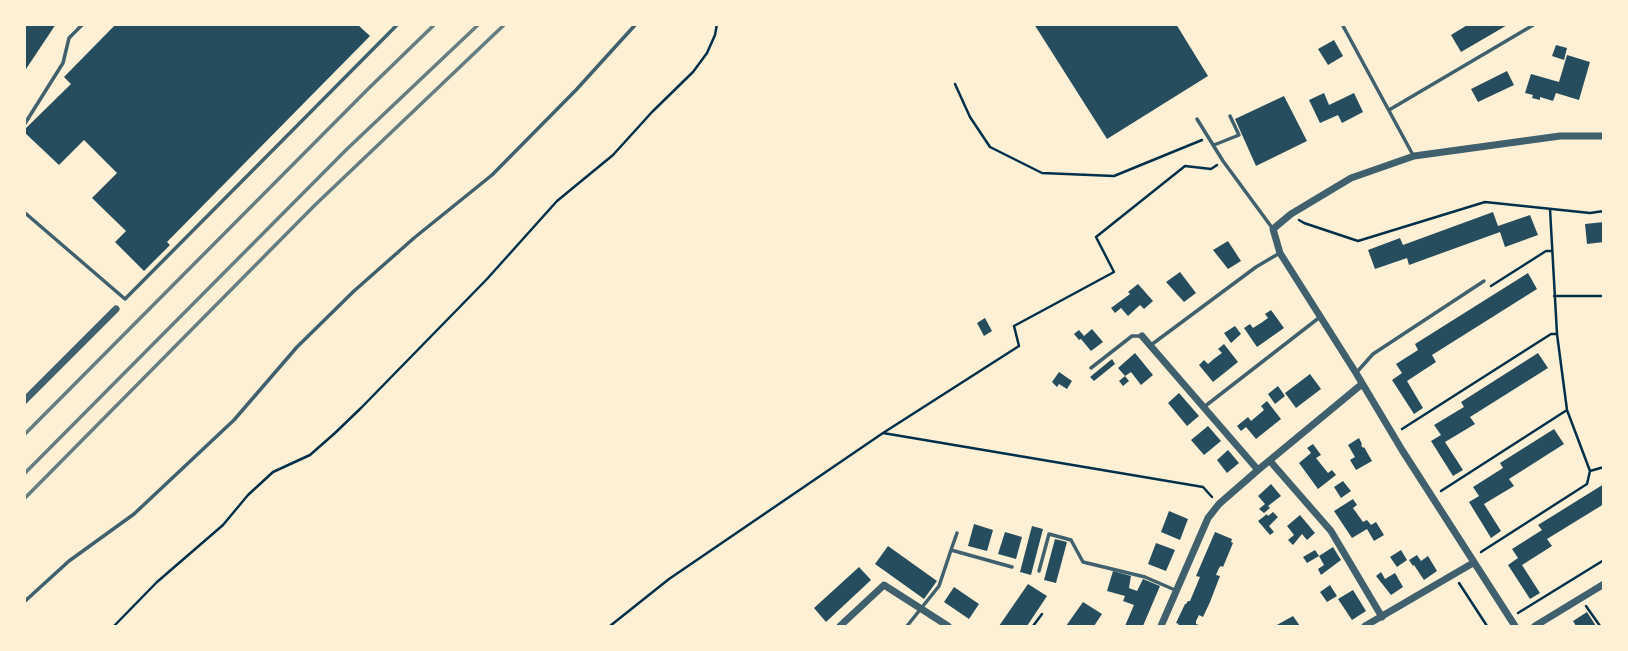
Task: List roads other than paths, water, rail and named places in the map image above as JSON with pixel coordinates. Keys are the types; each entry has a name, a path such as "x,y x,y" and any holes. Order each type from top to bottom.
{"street":[{"path":"1515,626 1280,253 1273,229 1291,214 1351,178 1414,156 1560,136 1604,136"},
{"path":"24,401 116,309"},
{"path":"1142,336 1258,470"},
{"path":"1161,626 1208,518 1219,504 1362,384"},
{"path":"1270,461 1331,531 1382,617"},
{"path":"1365,626 1473,563"},
{"path":"840,626 884,584 948,626"},
{"path":"1535,626 1603,586"}],"lane":[{"path":"24,125 63,63 69,38 83,24"},
{"path":"116,309 398,24"},
{"path":"24,602 69,561 134,514 233,420 297,347 354,291 492,175 576,90 636,24"},
{"path":"1342,24 1414,156"},
{"path":"1389,110 1535,24"},
{"path":"1214,145 1239,135 1230,116"},
{"path":"1197,118 1223,161 1273,229"},
{"path":"24,212 125,299"},
{"path":"1150,345 1256,267 1280,253"},
{"path":"1356,373 1373,354 1484,281"},
{"path":"1204,407 1320,317"},
{"path":"1091,368 1132,336 1142,336"},
{"path":"907,626 939,586 957,533"},
{"path":"1039,571 1049,534 1071,540 1083,562 1145,577 1177,590"},
{"path":"951,550 1012,567"}],"railway":[{"path":"24,435 435,24"},
{"path":"24,474 347,149 479,24"},
{"path":"24,499 315,205 505,24"}]}
